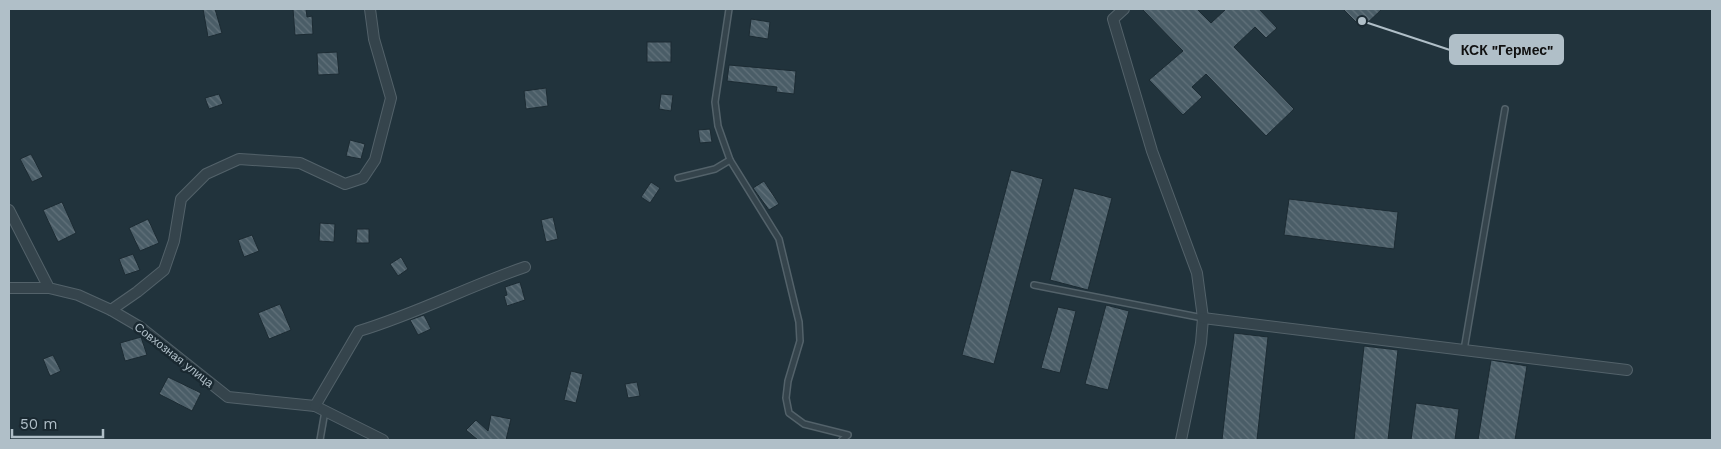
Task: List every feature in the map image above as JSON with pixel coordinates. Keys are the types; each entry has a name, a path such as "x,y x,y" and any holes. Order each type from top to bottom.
{"street":[{"path":"111,310 164,270 174,241 181,199 206,174 239,159 300,163 345,184 363,178 374,160 390,98 374,39 370,9"},
{"path":"1124,9 1113,19 1152,151 1197,274 1203,318 1201,343 1181,440"},
{"path":"9,210 49,288"},
{"path":"316,406 359,331 387,323 485,281 525,267"},
{"name":"Совхозная улица","path":"9,288 49,288 78,295 111,310 140,327 228,397 316,406 383,440"},
{"path":"1203,318 1627,370"}],"lane":[{"path":"729,9 715,102 718,126 730,160 779,239 799,322 800,341 788,381 786,398 789,413 804,424 848,435 842,440"},
{"path":"1464,350 1505,109"},
{"path":"678,178 714,169 730,160"},
{"path":"1034,285 1203,318"},
{"path":"320,440 325,411"}],"building":[{"path":"203,9 215,9 222,33 208,37"},
{"path":"293,9 306,9 307,17 312,16 313,34 295,35"},
{"path":"1142,9 1197,9 1211,23 1226,9 1259,9 1277,28 1266,38 1255,27 1234,47 1294,109 1266,136 1206,74 1192,87 1202,97 1183,115 1149,80 1183,51"},
{"path":"1343,9 1382,9 1362,28"},
{"path":"751,19 770,22 768,39 749,36"},
{"path":"647,42 671,42 671,62 647,62"},
{"path":"337,52 339,74 318,75 317,53"},
{"path":"729,65 796,71 794,94 776,92 777,87 727,81"},
{"path":"546,88 548,106 526,109 524,91"},
{"path":"219,94 223,104 209,109 205,98"},
{"path":"661,94 673,95 671,111 659,109"},
{"path":"710,129 712,142 700,143 698,130"},
{"path":"350,140 365,144 361,159 346,156"},
{"path":"31,154 43,177 32,182 20,159"},
{"path":"1011,170 1043,179 994,364 962,355"},
{"path":"764,181 779,204 769,210 753,188"},
{"path":"651,182 660,188 650,203 641,197"},
{"path":"1074,188 1112,198 1088,290 1050,280"},
{"path":"1289,199 1398,212 1394,249 1284,235"},
{"path":"62,202 76,233 58,242 43,210"},
{"path":"553,217 558,239 546,242 541,220"},
{"path":"148,219 159,243 140,251 129,228"},
{"path":"320,223 335,224 334,242 319,241"},
{"path":"357,229 369,229 369,243 356,243"},
{"path":"252,235 259,251 244,257 238,240"},
{"path":"133,254 140,270 125,275 119,259"},
{"path":"401,257 408,269 398,276 390,264"},
{"path":"520,282 525,300 507,306 504,296 507,295 505,287"},
{"path":"280,304 291,330 269,339 258,313"},
{"path":"1106,305 1129,311 1108,390 1085,384"},
{"path":"1058,307 1076,311 1060,373 1041,368"},
{"path":"424,315 431,329 418,335 410,320"},
{"path":"1234,333 1268,337 1257,440 1222,440"},
{"path":"141,337 147,355 125,361 120,343"},
{"path":"1364,346 1398,350 1388,440 1354,440"},
{"path":"53,355 61,371 50,376 43,359"},
{"path":"1491,360 1527,366 1515,440 1478,440"},
{"path":"571,371 583,374 576,403 564,400"},
{"path":"168,377 201,393 192,411 159,394"},
{"path":"637,382 640,396 628,398 625,384"},
{"path":"1416,403 1459,409 1455,440 1411,440"},
{"path":"491,415 511,419 506,440 478,440 466,430 476,420 488,431"}],"place":[{"name":"КСК \"Гермес\"","path":"1362,21"}]}
